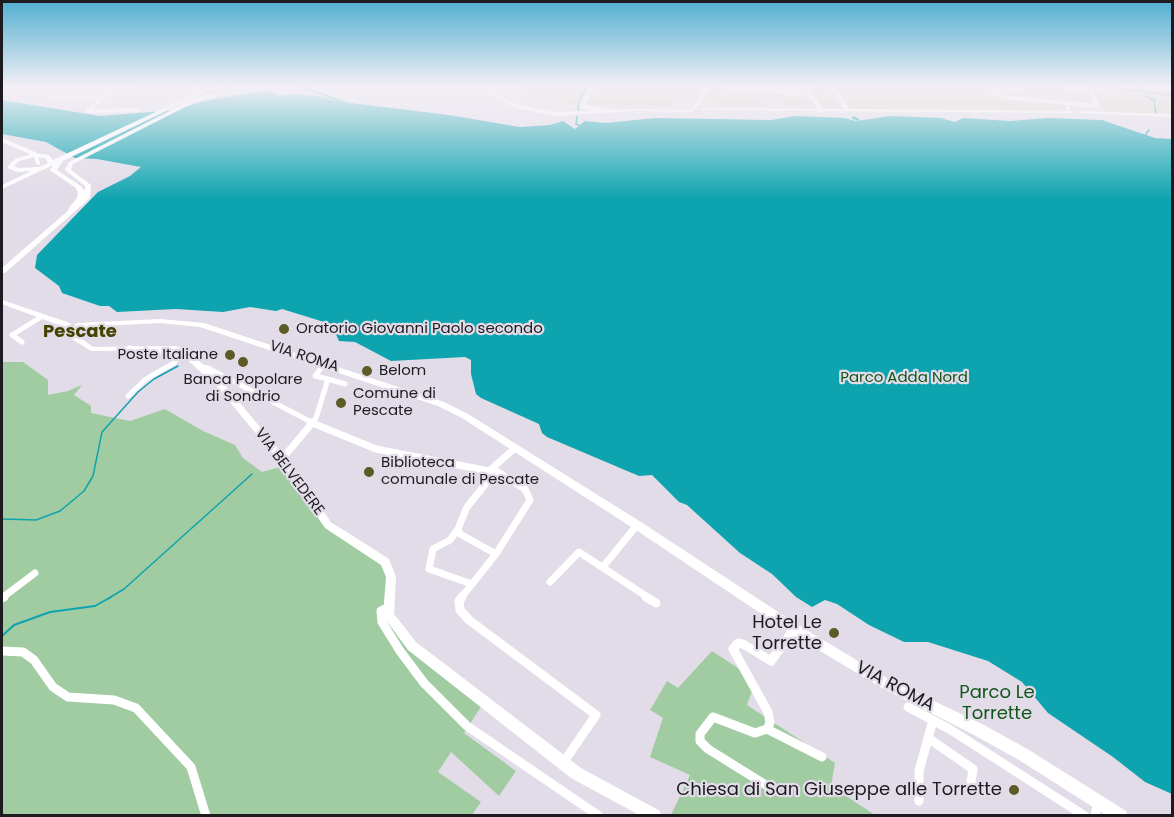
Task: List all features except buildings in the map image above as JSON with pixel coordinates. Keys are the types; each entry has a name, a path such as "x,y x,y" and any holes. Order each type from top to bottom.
{"highway":[{"path":"2,186 139,123"},
{"path":"2,186 140,123"},
{"path":"67,156 28,170 16,170 10,167 16,160 45,155 51,165 53,168 57,163 81,151"},
{"path":"51,165 49,173 77,192 76,200 71,208"}],"main road":[{"path":"2,269 71,208 87,198 89,189 86,183 69,171 68,167 74,161 145,123"},
{"path":"2,269 20,257 71,208"},
{"path":"2,276 11,264"},
{"name":"VIA ROMA","path":"3,301 72,328 160,321 201,325 441,404 637,525 794,629 886,684 1004,744 1121,816"},
{"name":"VIA BELVEDERE","path":"72,328 91,348 175,348 183,351 221,386 282,459 328,525 385,562 392,577 387,608"},
{"path":"387,608 388,616 412,646 576,773 655,816"}],"street":[{"path":"2,140 35,154 38,163"},
{"path":"22,342 12,335 41,317"},
{"path":"128,396 148,378 174,363 178,357 166,351 132,351 129,348"},
{"path":"324,364 315,376 345,384"},
{"path":"200,367 208,368 312,423 376,449 487,471 494,468"},
{"path":"282,459 312,423 328,379"},
{"path":"472,584 429,569 428,565 433,549 450,540 458,529 467,507 512,446"},
{"path":"494,468 525,489 530,497 527,508 496,554 459,601 460,610 469,620 596,716 563,763"},
{"path":"603,567 637,525"},
{"path":"458,529 460,534 496,554"},
{"path":"550,582 579,552 656,603"},
{"path":"2,598 35,573"},
{"path":"387,608 381,611 382,622 400,651 424,683 467,726 599,816"},
{"path":"769,787 715,754 702,743 699,737 703,728 713,717 755,733 767,729 770,723 768,712 733,649 738,643 743,644 771,661 794,629"},
{"path":"2,651 23,652 34,660 53,687 68,697 114,700 136,708 164,735 191,767 206,816"},
{"name":"VIA ROMA","path":"908,707 1000,760 1085,816"},
{"path":"919,801 919,771 933,720"},
{"path":"767,729 822,757"},
{"path":"928,738 973,770 971,782"},
{"path":"1000,760 1004,744"},
{"path":"1095,816 1098,801"}],"green space":[{"path":"2,362 23,362 48,380 48,395 68,391 82,385 74,395 91,406 91,413 130,421 165,409 203,431 235,445 243,458 262,472 280,467 308,503 391,568 391,607 399,627 484,702 464,733 516,771 499,796 451,752 438,772 481,802 472,815 2,816"},
{"path":"712,651 756,680 747,705 835,763 831,786 875,815 671,815 690,775 650,757 663,718 650,710 667,681 678,688"}],"water":[{"name":"Parco Adda Nord","path":"2,123 497,123 520,127 566,123 575,129 582,123 1111,123 1155,138 1172,139 1172,794 1145,782 1113,757 1048,713 1022,682 988,661 928,642 904,642 869,625 837,604 825,600 812,607 796,597 772,574 740,553 687,505 679,502 652,475 639,476 547,437 542,433 539,424 481,398 476,394 471,374 471,360 465,357 391,361 355,342 339,341 333,328 324,322 282,309 276,311 250,307 223,312 176,309 117,312 109,306 100,306 62,293 59,286 35,268 37,255 98,192 130,176 141,167 97,159 75,158 46,142 2,134"}],"waterway":[{"path":"576,123 580,126"},
{"path":"1146,134 1149,130"},
{"path":"2,519 36,520 60,511 84,491 93,476 102,432 138,392 154,379 178,366"},
{"path":"109,598 124,589 252,474"},
{"path":"2,636 14,625 50,612 95,606 111,597"}],"place":[{"name":"Oratorio Giovanni Paolo secondo","path":"284,329"},
{"name":"Poste Italiane","path":"230,355"},
{"name":"Banca Popolare di Sondrio","path":"243,362"},
{"name":"Belom","path":"367,371"},
{"name":"Comune di Pescate","path":"341,403"},
{"name":"Biblioteca comunale di Pescate","path":"369,472"},
{"name":"Hotel Le Torrette","path":"834,633"},
{"name":"Chiesa di San Giuseppe alle Torrette","path":"1014,790"}],"district":[{"name":"Pescate","path":"80,332"}],"park label":[{"name":"Parco Le Torrette","path":"997,703"}]}
